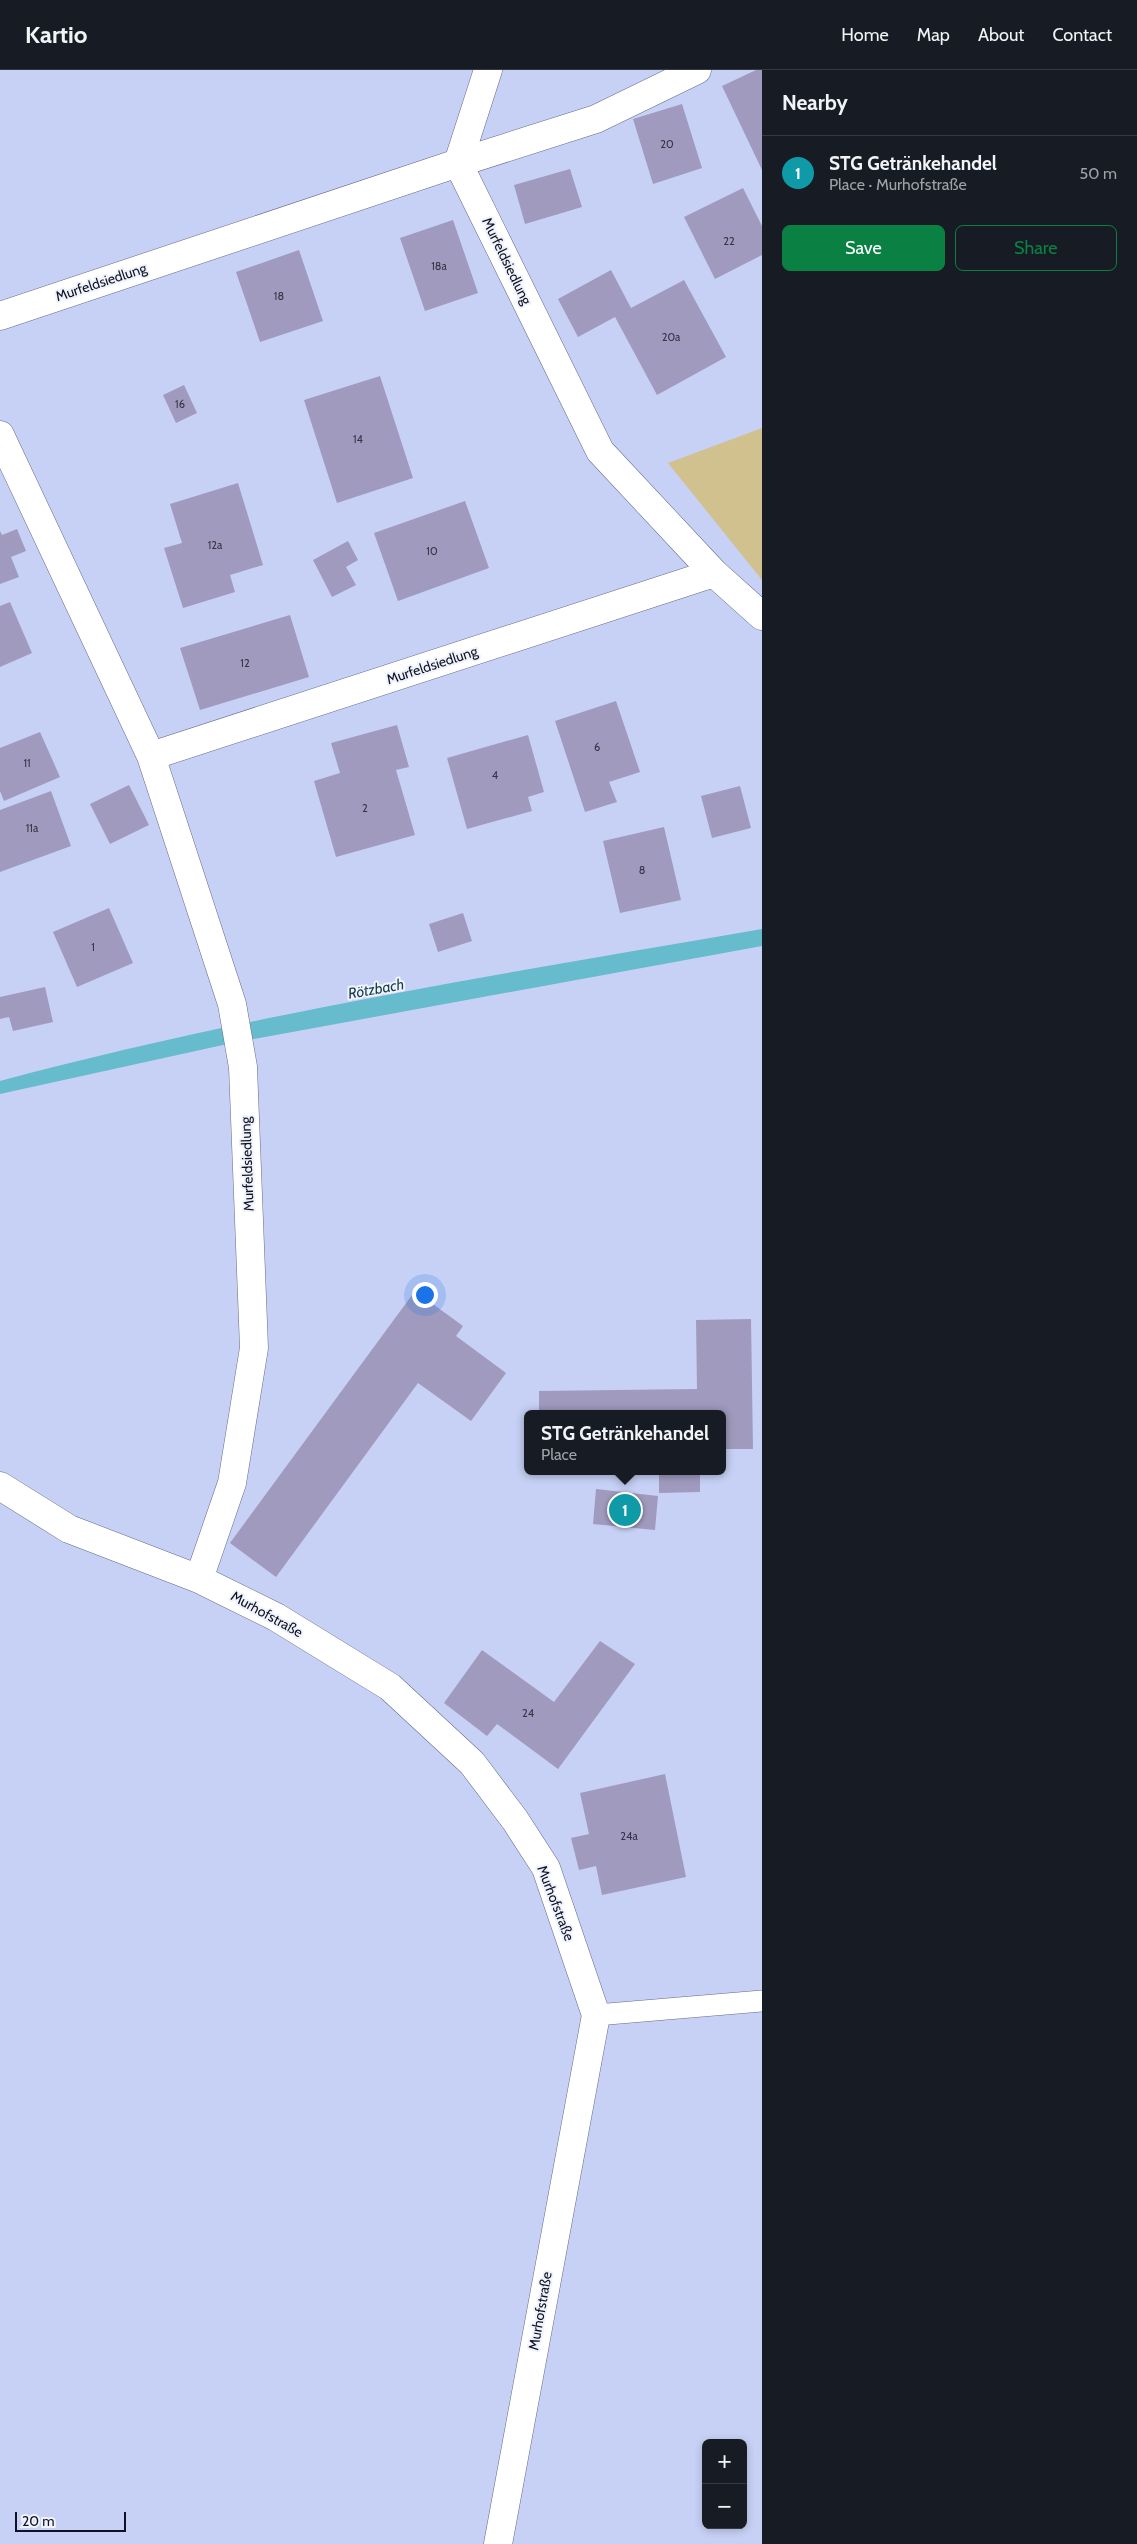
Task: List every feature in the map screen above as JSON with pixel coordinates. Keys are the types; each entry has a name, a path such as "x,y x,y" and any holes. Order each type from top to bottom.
{"street":[{"path":"458,163 488,70"},
{"name":"Murfeldsiedlung","path":"0,316 458,163 596,119 697,70"},
{"name":"Murfeldsiedlung","path":"458,163 600,451 714,573 762,616"},
{"name":"Murfeldsiedlung","path":"0,435 151,756 232,1004 243,1067 254,1348 232,1484 199,1579"},
{"name":"Murfeldsiedlung","path":"151,756 714,573"},
{"name":"Murhofstraße","path":"0,1486 70,1529 199,1579 276,1617 390,1687 472,1763 515,1820 546,1868 596,2016 498,2544"}],"lane":[{"path":"596,2016 762,2001"}],"shaded area":[{"path":"762,428 762,580 668,463"},
{"path":"762,929 762,946 232,1043 0,1094 0,1081 189,1035 379,996"}],"building":[{"path":"756,70 762,70 762,170 722,86"},
{"path":"682,104 702,168 653,184 633,119"},
{"path":"570,169 582,207 525,224 514,185"},
{"path":"743,188 762,226 762,255 715,279 684,217"},
{"path":"453,220 478,293 425,311 400,238"},
{"path":"299,250 323,321 260,342 236,272"},
{"path":"611,270 631,308 684,280 726,357 657,395 615,317 578,337 558,299"},
{"path":"380,376 413,478 337,503 304,400"},
{"path":"184,385 197,413 176,423 163,395"},
{"path":"238,483 263,565 230,575 235,592 183,608 164,548 182,543 170,504"},
{"path":"465,501 489,568 398,601 374,533"},
{"path":"17,529 26,551 11,557 19,577 0,584 0,531 2,535"},
{"path":"348,541 358,560 346,567 356,585 332,597 313,560"},
{"path":"10,602 32,653 0,667 0,606"},
{"path":"290,615 309,677 200,710 180,648"},
{"path":"616,701 640,772 609,782 617,802 585,812 555,721"},
{"path":"397,725 409,767 396,770 415,835 336,857 314,781 340,773 331,743"},
{"path":"40,732 60,777 4,801 0,791 0,748"},
{"path":"528,735 544,792 528,797 532,811 467,829 447,758"},
{"path":"129,785 149,825 110,844 90,804"},
{"path":"740,786 751,828 712,838 701,796"},
{"path":"51,791 71,846 0,872 0,810"},
{"path":"664,827 681,900 620,913 603,841"},
{"path":"109,908 133,963 77,987 53,932"},
{"path":"463,913 472,941 438,952 429,924"},
{"path":"45,987 53,1022 13,1031 9,1017 0,1019 0,997"},
{"path":"415,1291 463,1326 456,1336 506,1373 471,1421 418,1383 276,1577 230,1543"},
{"path":"751,1319 753,1449 726,1449 726,1410 539,1410 539,1391 697,1389 696,1320"},
{"path":"659,1475 700,1475 700,1492 659,1493"},
{"path":"596,1489 658,1496 655,1530 593,1524"},
{"path":"600,1641 635,1664 558,1769 497,1724 487,1736 444,1703 482,1650 554,1702"},
{"path":"665,1774 686,1877 602,1895 596,1866 579,1870 571,1838 589,1834 580,1793"}],"place":[{"name":"STG Getränkehandel","path":"625,1510"}],"water label":[{"name":"Rötzbach","path":"376,989"}]}
